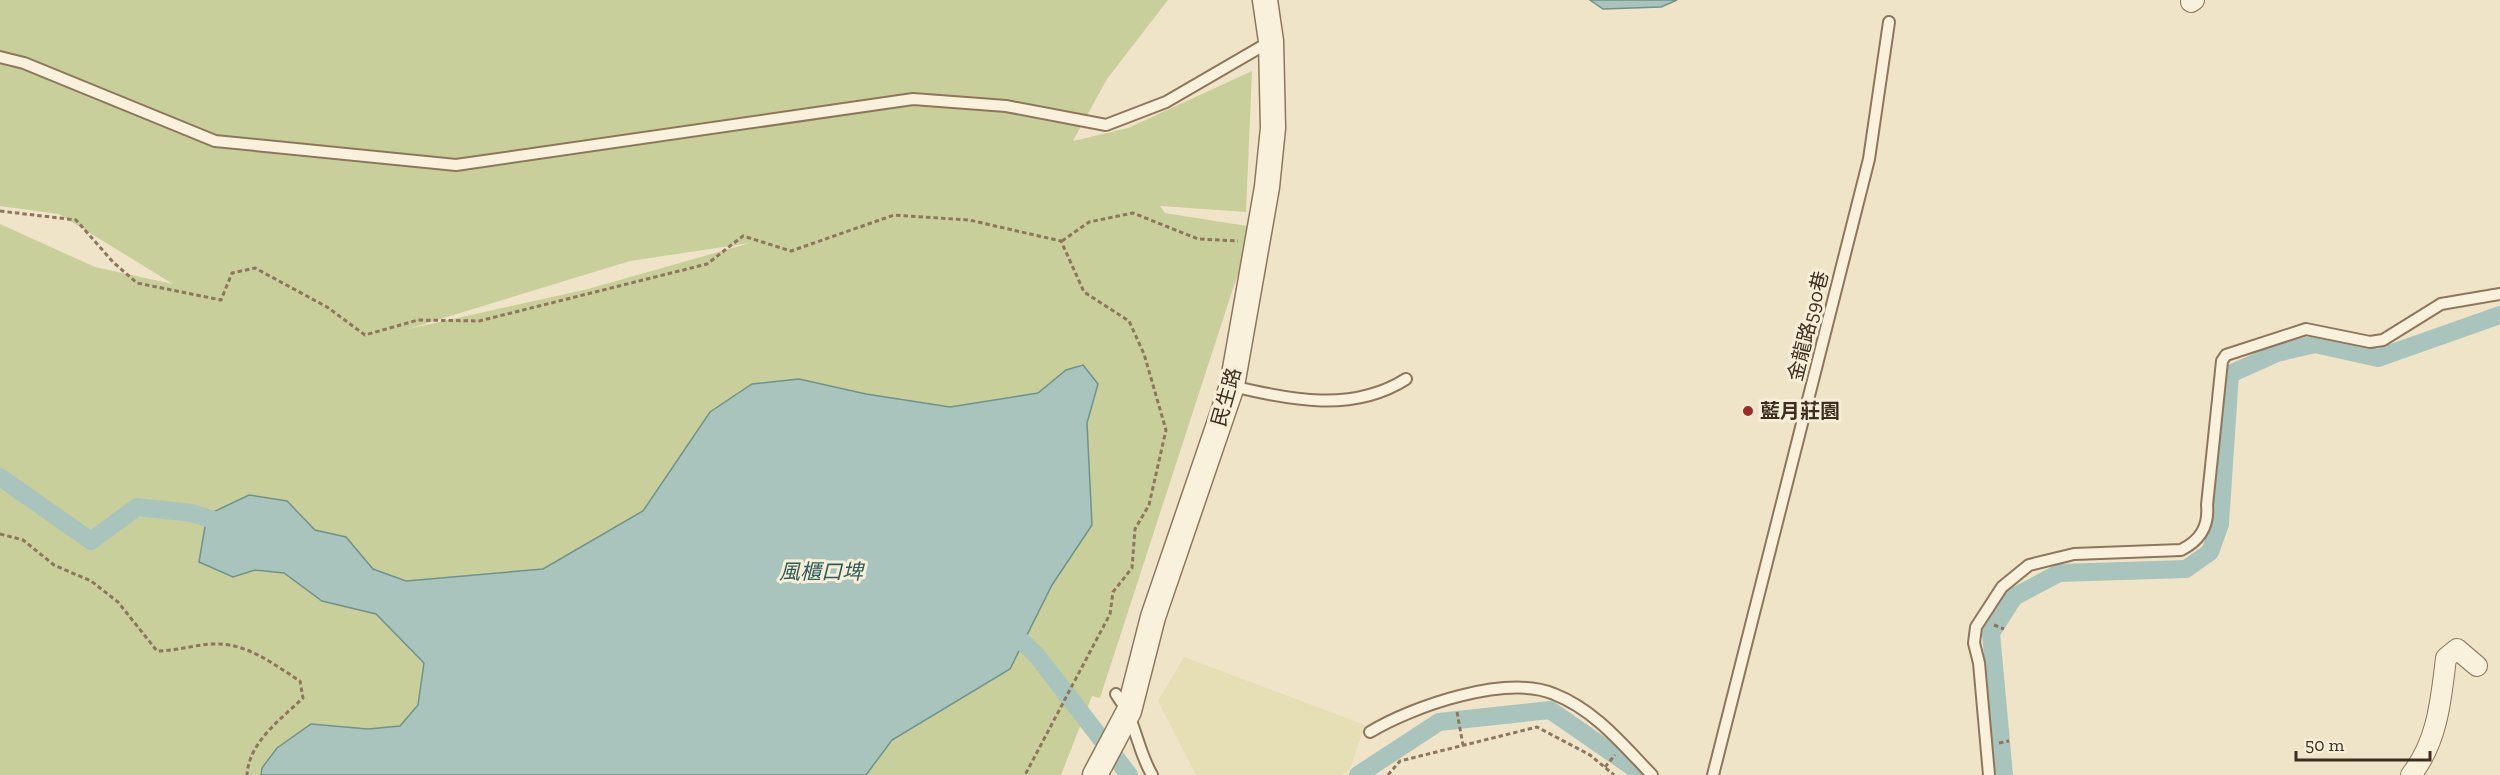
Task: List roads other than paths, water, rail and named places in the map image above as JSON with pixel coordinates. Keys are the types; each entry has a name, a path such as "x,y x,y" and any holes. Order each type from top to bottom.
{"street":[{"name":"民生路","path":"1095,775 1123,703 1232,386 1267,187 1273,128 1271,40 1265,0"},
{"path":"2411,775 2420,764 2439,719 2446,658 2457,649 2477,666"}],"lane":[{"name":"金龍路590巷","path":"1713,775 1869,159 1889,22"},
{"path":"0,57 24,63 215,141 456,165 914,99 1006,106 1106,125 1166,102 1271,40"},
{"path":"1989,775 1979,663 1974,643 1976,627 2002,587 2029,565 2074,554 2181,550 2193,544 2208,520 2207,505 2222,361 2226,355 2306,329 2370,342 2383,340 2442,304 2500,294"},
{"path":"1232,386 1281,398 1347,401 1387,391 1406,379"},
{"path":"1370,732 1401,714 1455,697 1518,689 1538,689 1555,694 1607,726 1652,775"},
{"path":"1123,703 1144,763 1152,775"}],"water":[{"path":"1590,0 1677,0 1661,7 1603,9"},
{"name":"風櫃口埤","path":"1083,365 1098,384 1087,423 1092,525 1052,585 1010,669 892,740 866,775 261,775 262,768 277,748 311,724 368,729 400,726 418,705 424,663 376,614 322,601 284,573 255,570 233,577 199,562 207,515 249,495 287,501 315,530 346,537 373,569 406,581 543,569 643,511 710,412 752,384 799,379 866,394 950,407 1038,393 1066,370"}],"waterway":[{"path":"2004,775 1991,633 2014,597 2059,573 2186,569 2210,552 2220,524 2230,374 2277,353 2315,344 2378,358 2500,315"},
{"path":"0,477 91,541 137,507 192,513 228,525"},
{"path":"1000,641 1023,642 1038,657 1129,775"},
{"path":"1358,775 1439,722 1550,710 1644,775"}],"place":[{"name":"藍月莊園","path":"1748,411"}]}
